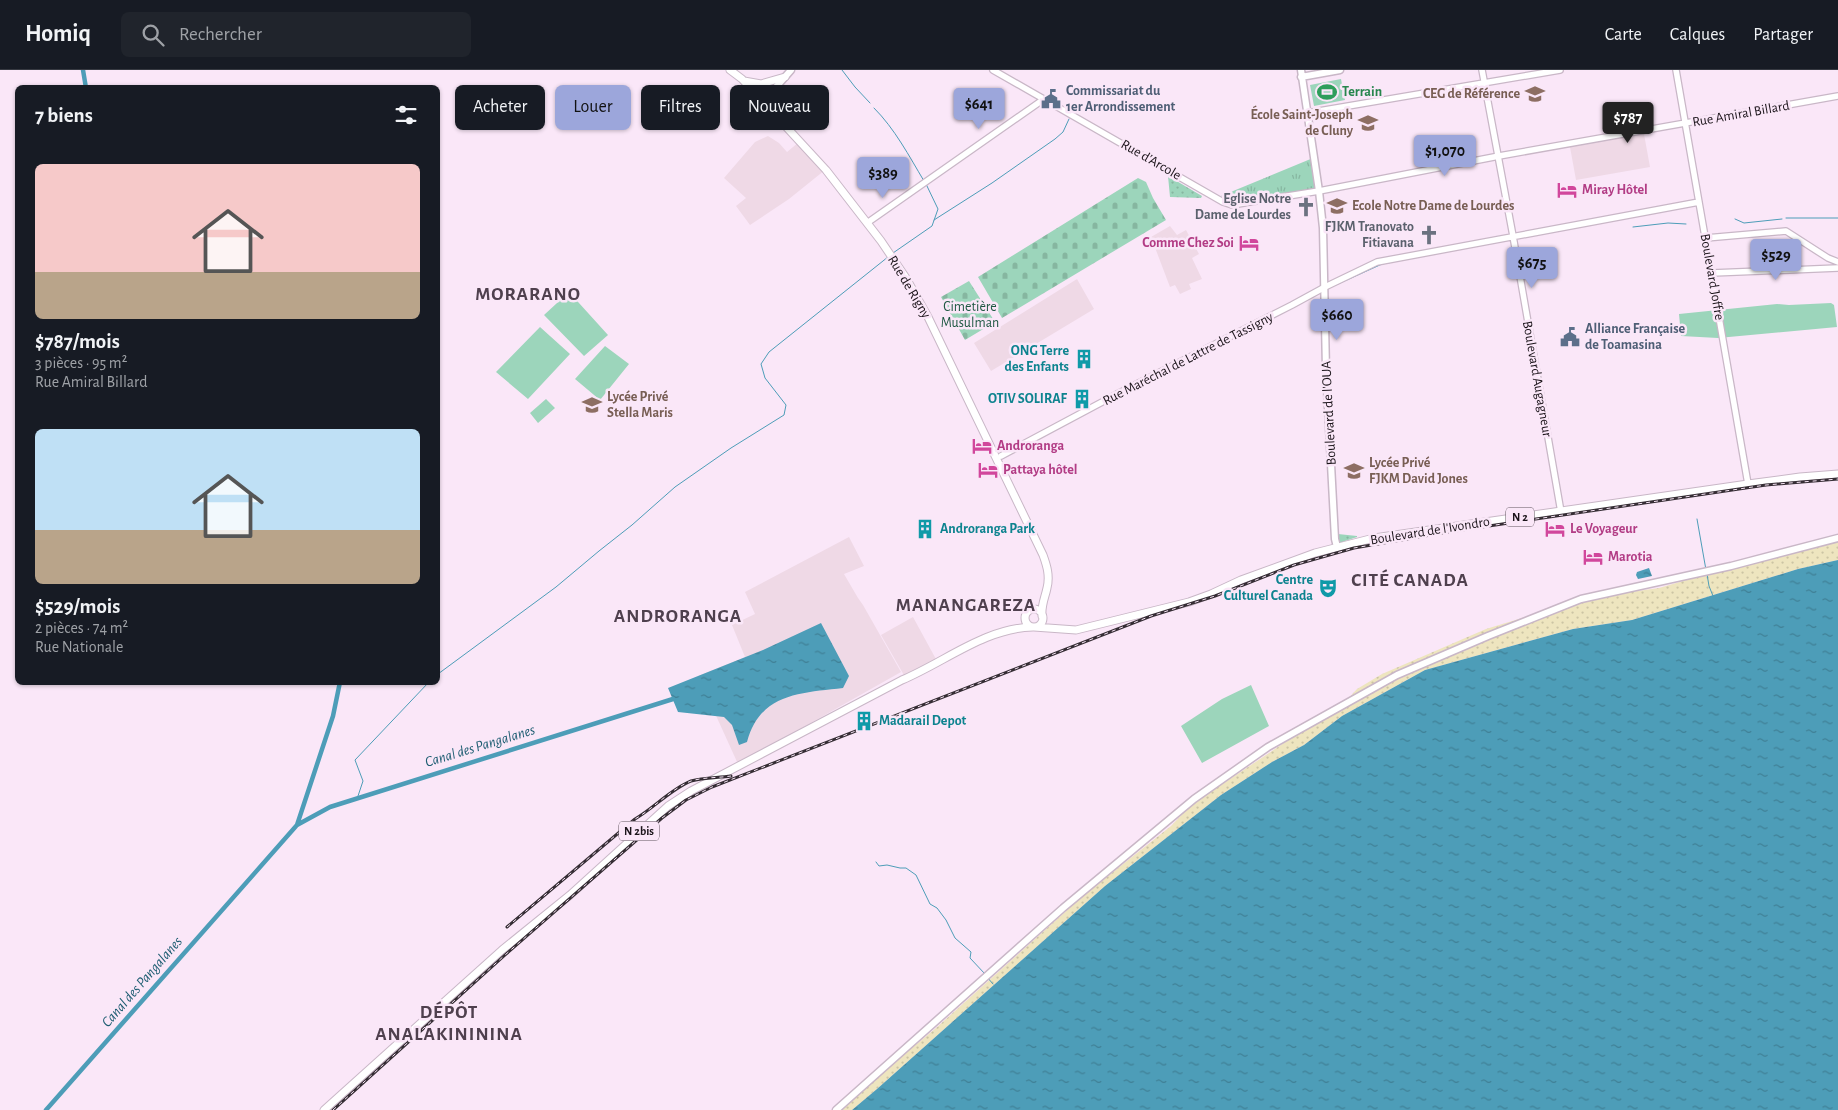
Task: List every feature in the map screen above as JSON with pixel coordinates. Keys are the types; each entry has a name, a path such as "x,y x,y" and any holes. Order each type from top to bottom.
{"main road":[{"name":"Rue de Rigny","path":"730,70 747,85"},
{"path":"777,85 790,70"},
{"path":"1301,73 1340,70"},
{"name":"Boulevard de l'OUA","path":"1301,73 1323,228 1328,412 1337,547"},
{"path":"743,81 761,84 784,77"},
{"name":"Rue de Rigny","path":"789,130 826,170 867,223 906,278 925,311 1043,555 1047,570 1047,586 1042,617"},
{"name":"Boulevard de l'Ivondro","path":"1007,630 1034,627 1076,630 1189,602 1276,566 1337,547 1401,534 1748,484 1838,474"},
{"path":"836,1110 1070,902 1194,799 1268,747 1397,675 1581,599 1731,566 1838,538"},
{"path":"1007,630 1021,621 1028,612 1040,604 1044,597"},
{"path":"1028,612 1036,610 1051,627 1062,630"},
{"path":"1028,612 1026,622 1034,627 1041,624 1042,617"},
{"name":"N 2bis","path":"324,1110 451,994 570,895 668,806 691,791 902,680 928,669 977,641 1007,630"}],"street":[{"name":"Rue d'Arcole","path":"993,70 1223,202 1238,205 1319,191"},
{"name":"Boulevard Augagneur","path":"1482,70 1499,156 1560,512"},
{"path":"1307,113 1560,70"},
{"name":"Boulevard Joffre","path":"1676,70 1748,484"},
{"name":"Rue Amiral Billard","path":"1319,191 1499,156 1838,96"},
{"path":"867,223 1044,99"},
{"name":"Rue Maréchal de Lattre de Tassigny","path":"1002,456 1135,385 1377,262 1699,202"},
{"path":"1706,238 1786,231 1828,258 1838,262"},
{"path":"1712,273 1838,268"}],"shaded area":[{"path":"1644,134 1650,167 1576,180 1570,147"},
{"path":"768,136 779,143 787,152 799,142 825,170 789,199 750,225 736,206 746,198 724,178 755,142"},
{"path":"1170,226 1177,235 1186,230 1199,254 1192,258 1202,279 1189,284 1191,289 1180,294 1175,285 1170,287 1151,237"},
{"path":"1077,279 1094,309 991,371 974,343"},
{"path":"849,537 864,566 844,574 901,672 738,764 698,676 745,657 732,625 755,614 745,592"},
{"path":"913,617 937,661 905,677 881,635"}],"green space":[{"name":"Terrain","path":"1341,79 1345,100 1314,106 1310,85"},
{"path":"1313,158 1315,188 1237,202 1221,196"},
{"path":"1168,176 1202,196 1201,198 1170,197"},
{"path":"1138,178 1146,182 1166,220 1002,318 978,277"},
{"name":"Cimetière Musulman","path":"969,281 995,322 965,340 941,297"},
{"path":"569,292 608,335 584,356 544,315"},
{"path":"1831,303 1834,305 1837,327 1718,338 1681,336 1679,314 1777,304"},
{"path":"540,327 570,354 528,399 496,372"},
{"path":"605,346 629,364 600,400 575,379"},
{"path":"546,399 555,408 538,423 530,413"},
{"path":"1338,534 1357,536 1357,537 1339,543"},
{"path":"1251,685 1269,726 1202,763 1181,726 1222,699"}],"sand":[{"path":"1838,536 1838,560 1798,569 1632,620 1573,629 1425,670 1342,716 1304,745 1272,762 1221,795 1105,886 852,1110 837,1110 893,1059 918,1043 936,1028 1084,895 1171,826 1191,805 1344,703 1357,689 1382,674 1486,629 1588,598 1659,588"}],"water":[{"path":"1838,560 1838,1110 852,1110 1105,886 1221,795 1272,762 1304,745 1342,716 1425,670 1573,629 1632,620 1798,569"},
{"path":"1649,568 1652,576 1638,579 1637,572"},
{"path":"821,623 849,676 843,688 798,694 784,698 762,714 753,726 747,742 739,745 732,725 724,717 678,712 668,688 763,650"}],"waterway":[{"name":"Canal des Pangalanes","path":"83,70 86,85"},
{"path":"842,70 870,103"},
{"path":"874,108 895,134 924,181"},
{"path":"934,220 992,183 1055,139 1063,132 1069,119"},
{"path":"893,253 932,226 938,209 926,184"},
{"path":"1786,218 1838,218"},
{"path":"1735,219 1744,223 1782,219"},
{"path":"1633,227 1668,223 1686,224"},
{"path":"440,673 556,587 675,487 731,448 784,415 786,405 765,378 761,364 769,352 888,257"},
{"path":"1329,288 1382,264 1393,262"},
{"path":"1697,519 1706,570"},
{"path":"1707,574 1713,596"},
{"name":"Canal des Pangalanes","path":"297,825 333,716 339,685"},
{"path":"357,799 363,781 355,760 426,685"},
{"name":"Canal des Pangalanes","path":"46,1110 297,825 330,807 673,699"},
{"path":"876,862 879,866 887,865 906,868 916,875 930,904 937,908 946,920 955,938 971,952 970,958 985,974"},
{"path":"987,977 993,984"}],"railway":[{"path":"333,1110 505,955 662,818 686,800 712,787 1151,616 1215,596 1294,565 1354,548 1448,532 1766,485 1838,479"},
{"path":"507,927 635,819 676,789 691,781 731,776"}],"place":[{"name":"Terrain","path":"1327,92"},
{"name":"CEG de Référence","path":"1535,94"},
{"name":"Commissariat du 1er Arrondissement","path":"1051,99"},
{"name":"École Saint-Joseph de Cluny","path":"1368,123"},
{"name":"Miray Hôtel","path":"1567,190"},
{"name":"Ecole Notre Dame de Lourdes","path":"1337,206"},
{"name":"Eglise Notre Dame de Lourdes","path":"1306,207"},
{"name":"FJKM Tranovato Fitiavana","path":"1429,235"},
{"name":"Comme Chez Soi","path":"1249,243"},
{"name":"Alliance Française de Toamasina","path":"1570,337"},
{"name":"ONG Terre des Enfants","path":"1084,359"},
{"name":"OTIV SOLIRAF","path":"1082,399"},
{"name":"Lycée Privé Stella Maris","path":"592,405"},
{"name":"Androranga","path":"982,446"},
{"name":"Pattaya hôtel","path":"988,470"},
{"name":"Lycée Privé FJKM David Jones","path":"1354,471"},
{"name":"Androranga Park","path":"925,529"},
{"name":"Le Voyageur","path":"1555,529"},
{"name":"Marotia","path":"1593,557"},
{"name":"Centre Culturel Canada","path":"1328,588"},
{"name":"Madarail Depot","path":"864,721"}],"district":[{"name":"MORARANO","path":"528,294"},
{"name":"CITÉ CANADA","path":"1410,580"},
{"name":"MANANGAREZA","path":"966,605"},
{"name":"ANDRORANGA","path":"678,616"},
{"name":"DÉPÔT ANALAKINININA","path":"449,1023"}]}
